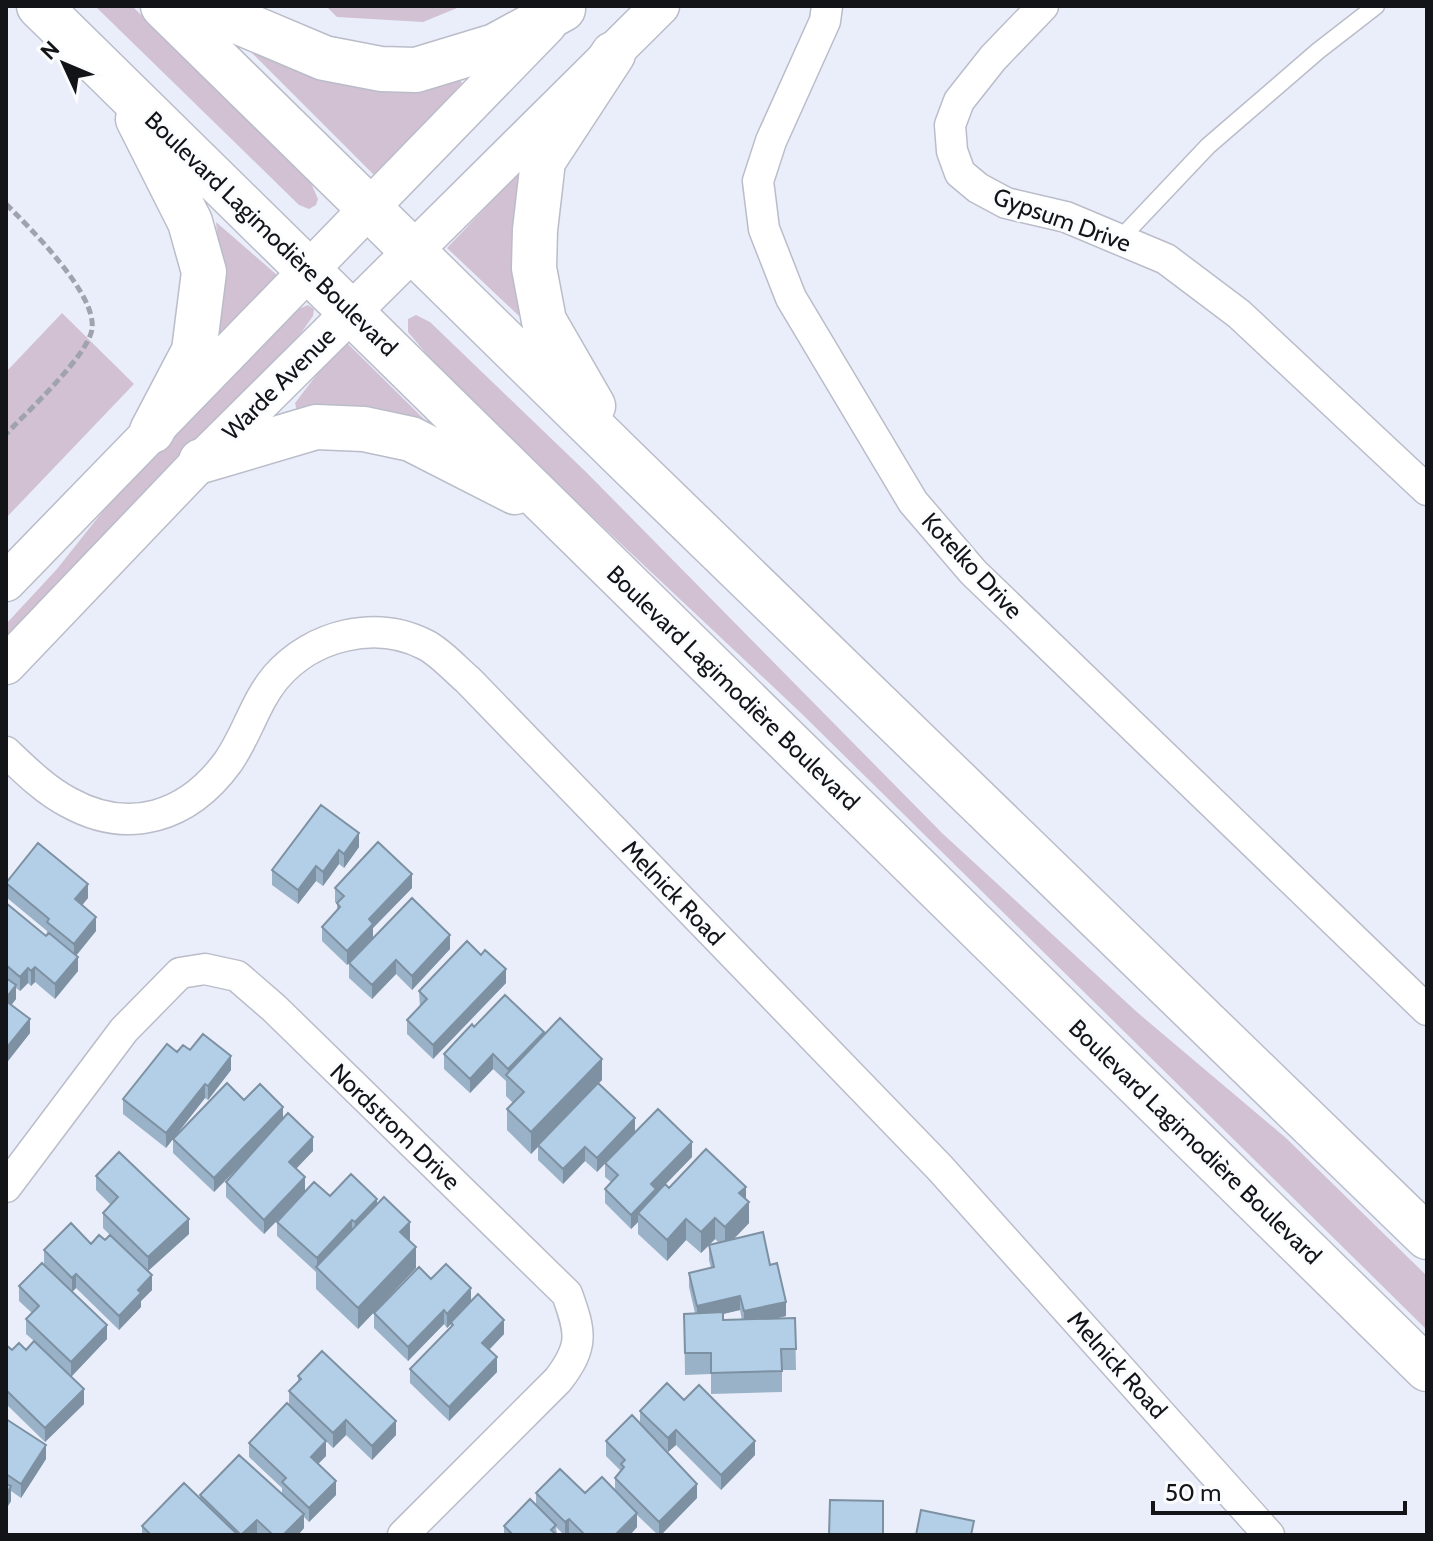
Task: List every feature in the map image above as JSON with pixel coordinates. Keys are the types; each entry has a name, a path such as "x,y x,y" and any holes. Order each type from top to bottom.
{"main road":[{"name":"Boulevard Lagimodière Boulevard","path":"39,6 1427,1369"},
{"path":"163,6 1427,1237"},
{"path":"201,6 324,58 381,69 416,70 495,46 564,8"},
{"path":"613,54 543,161 534,268 544,321 575,378 631,465"},
{"path":"123,89 190,222 204,272 194,351 152,431"},
{"path":"201,461 316,427 364,429 411,439 553,511"}],"street":[{"name":"Warde Avenue","path":"6,665 201,461 660,6"},
{"name":"Kotelko Drive","path":"827,6 825,21 771,141 758,181 764,229 791,298 823,352 913,502 973,572 1427,1010"},
{"name":"Gypsum Drive","path":"1043,6 993,58 959,101 950,125 952,151 960,173 978,188 1006,203 1066,217 1166,259 1239,314 1427,490"},
{"path":"6,582 564,8"},
{"name":"Melnick Road","path":"6,752 68,803 94,813 124,819 153,818 180,806 205,788 228,761 268,689 297,656 331,639 361,632 392,633 427,646 468,680 940,1168 1269,1535"},
{"name":"Nordstrom Drive","path":"6,1187 124,1030 180,973 205,969 237,976 274,1008 567,1294 579,1328 573,1360 558,1380 403,1535"}],"lane":[{"path":"1120,239 1208,146 1318,51 1376,6"}],"path":[{"path":"6,204 53,253 87,301 92,330 73,365 6,434"}],"shaded area":[{"path":"95,6 132,6 297,167 311,183 318,199 316,205 309,209 299,205"},
{"path":"326,6 462,6 423,22 337,17"},
{"path":"243,44 460,80 462,83 384,173 373,174"},
{"path":"530,161 524,313 519,316 447,248"},
{"path":"216,222 277,275 277,279 214,342 222,289"},
{"path":"308,305 314,309 313,316 301,333 6,639 6,624 57,569 153,448 296,310"},
{"path":"62,313 134,384 6,518 6,372"},
{"path":"416,315 430,322 586,472 943,834 1138,1013 1286,1138 1427,1276 1427,1330 802,714 531,459 435,364 408,332 408,319"},
{"path":"341,343 347,343 430,425 297,412 295,403"}],"building":[{"path":"321,805 359,833 344,854 339,850 323,872 316,866 298,890 272,870"},
{"path":"378,842 412,874 369,919 373,924 347,951 322,927 340,907 337,903 344,896 335,888"},
{"path":"38,843 88,884 75,899 96,917 74,944 6,883"},
{"path":"412,898 450,935 412,976 396,960 372,985 349,963"},
{"path":"6,903 46,936 49,933 78,957 55,984 35,967 31,971 28,968 20,977 6,965"},
{"path":"467,941 481,955 485,950 506,969 433,1045 407,1020 427,999 419,991"},
{"path":"6,978 16,985 6,998"},
{"path":"505,995 544,1032 508,1069 493,1054 470,1079 444,1054"},
{"path":"6,1001 30,1019 8,1046 6,1045"},
{"path":"560,1018 602,1059 531,1132 507,1109 524,1092 506,1075"},
{"path":"203,1034 231,1056 166,1133 123,1099 167,1044 177,1052 183,1045 190,1050"},
{"path":"227,1083 244,1100 260,1084 283,1107 214,1178 173,1139"},
{"path":"598,1083 635,1118 597,1158 585,1147 563,1169 538,1145"},
{"path":"658,1109 692,1142 651,1184 656,1189 631,1215 605,1189 618,1175 605,1163"},
{"path":"288,1113 313,1137 289,1162 305,1177 264,1220 226,1182"},
{"path":"706,1149 746,1187 739,1193 749,1202 725,1227 715,1218 701,1232 686,1219 667,1240 638,1213 665,1184 669,1188"},
{"path":"119,1152 189,1219 148,1257 103,1213 118,1197 96,1176"},
{"path":"351,1174 377,1199 355,1222 352,1220 317,1258 277,1222 314,1182 330,1196"},
{"path":"384,1197 410,1222 400,1232 416,1247 358,1308 316,1267"},
{"path":"71,1223 91,1244 99,1235 105,1240 110,1235 152,1275 138,1290 141,1293 119,1316 76,1274 72,1278 44,1250"},
{"path":"763,1232 770,1265 777,1263 786,1302 744,1311 740,1296 697,1306 689,1273 714,1267 709,1245"},
{"path":"42,1263 107,1325 71,1362 26,1319 39,1306 19,1286"},
{"path":"446,1264 471,1288 447,1314 444,1310 408,1347 374,1313 419,1267 431,1279"},
{"path":"478,1294 504,1320 482,1343 497,1357 449,1407 410,1369"},
{"path":"723,1312 723,1320 795,1318 796,1349 781,1349 782,1371 711,1373 711,1353 685,1353 684,1314"},
{"path":"34,1341 84,1389 45,1428 6,1390 6,1345 12,1350 19,1343 26,1350"},
{"path":"322,1351 396,1421 372,1446 346,1420 333,1433 289,1391 301,1379 298,1376"},
{"path":"667,1383 684,1400 699,1385 755,1441 721,1475 676,1430 668,1438 640,1411"},
{"path":"287,1403 326,1441 311,1457 336,1481 309,1508 282,1482 286,1478 249,1443"},
{"path":"632,1415 697,1484 659,1522 615,1478 624,1467 621,1464 625,1460 606,1441"},
{"path":"6,1419 46,1445 21,1484 6,1474"},
{"path":"239,1455 304,1514 283,1535 273,1535 257,1520 241,1535 200,1495"},
{"path":"560,1469 585,1493 602,1477 637,1513 615,1535 585,1535 569,1519 565,1522 536,1493"},
{"path":"184,1483 238,1535 151,1535 142,1526"},
{"path":"530,1499 556,1525 551,1530 557,1535 513,1535 504,1526"},
{"path":"830,1500 883,1501 883,1535 829,1535"},
{"path":"921,1510 974,1521 971,1535 916,1535"}]}
